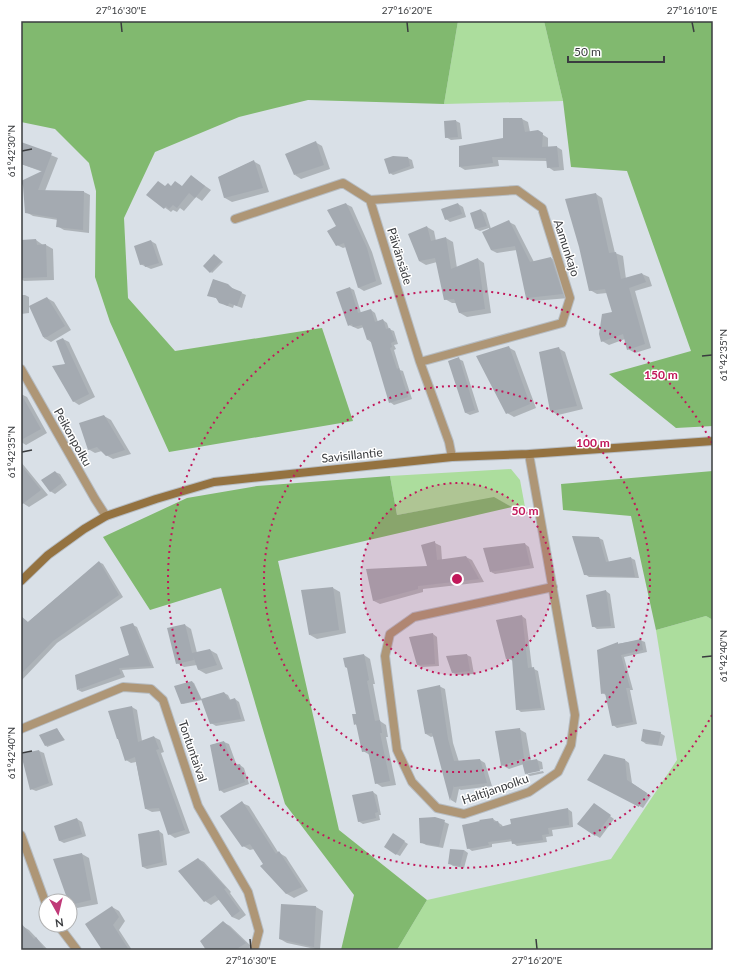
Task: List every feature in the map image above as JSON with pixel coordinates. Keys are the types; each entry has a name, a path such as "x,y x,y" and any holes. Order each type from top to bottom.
{"street":[{"path":"236,219 343,183 370,200"},
{"name":"Aamunkajo","path":"370,200 517,190 542,208 570,298 562,323 420,362"},
{"name":"Päivänsäde","path":"370,200 420,362 449,442 452,457"},
{"name":"Peikonpolku","path":"21,369 106,516"},
{"name":"Savisillantie","path":"21,581 48,555 84,529 106,516 156,499 214,482 452,457 529,454 713,441"},
{"name":"Haltijanpolku","path":"529,454 553,587 575,715 571,745 558,772 529,792 464,814 437,808 412,782 397,750 385,656 390,634 414,617 553,587"},
{"name":"Tontuntaival","path":"21,729 123,687 151,688 163,700 198,806 248,892 259,932 254,950"},
{"path":"21,835 42,893"},
{"path":"64,933 77,950"}],"green space":[{"path":"21,21 458,21 444,104 308,100 239,117 155,152 124,218 128,298 175,351 322,328 353,421 169,452 110,322 95,277 96,191 89,163 55,129 21,122"},
{"path":"458,21 544,21 563,101 444,104"},
{"path":"544,21 713,21 713,426 676,428 609,374 691,351 627,171 571,167 563,101"},
{"path":"511,469 520,480 525,507 512,507 494,498 397,515 390,476"},
{"path":"713,471 713,620 706,616 656,630 631,516 563,510 561,484"},
{"path":"390,476 397,515 494,497 512,507 278,561 339,830 427,900 397,950 341,950 354,895 285,804 221,588 150,610 103,537 187,498 257,486"},
{"path":"706,616 713,620 713,950 397,950 427,900 611,859 677,760 656,630"}],"building":[{"path":"503,118 522,118 525,132 538,130 543,133 542,147 557,146 559,167 547,168 546,158 492,157 493,163 459,167 459,146 503,138"},
{"path":"456,120 458,137 445,138 444,121"},
{"path":"316,141 324,165 294,175 285,154"},
{"path":"21,142 52,153 38,190 84,191 83,230 56,227 57,218 25,213 23,186 21,181 42,171 21,164"},
{"path":"393,156 408,157 410,166 389,174 384,159"},
{"path":"254,160 263,188 224,198 218,177"},
{"path":"191,175 205,186 195,198 189,193 177,208 173,205 169,209 166,206 164,209 146,195 158,181 165,186 168,183 171,186 175,181 182,186"},
{"path":"596,193 609,253 616,252 621,279 642,273 646,282 629,288 645,344 627,350 623,334 601,342 599,334 602,314 612,312 605,289 589,291 579,247 565,199"},
{"path":"346,203 367,248 376,281 358,288 344,243 336,246 327,231 336,226 327,210"},
{"path":"458,203 462,214 445,220 441,209"},
{"path":"481,209 487,226 475,229 470,213"},
{"path":"509,220 530,262 551,257 563,294 526,298 515,246 491,250 482,232"},
{"path":"427,226 431,241 446,237 451,269 478,258 485,309 459,313 454,299 444,300 435,258 419,261 408,234"},
{"path":"36,239 37,245 46,244 47,277 21,278 21,240"},
{"path":"151,240 159,263 145,267 144,264 140,265 134,246"},
{"path":"214,254 221,261 210,273 203,266"},
{"path":"213,279 228,284 232,288 242,292 237,306 229,303 228,306 219,303 216,298 207,296"},
{"path":"350,287 358,313 371,309 375,322 383,319 386,329 390,328 395,341 391,343 392,347 390,348 397,369 399,368 408,397 389,403 370,339 367,340 362,325 353,327 352,324 348,326 336,292"},
{"path":"47,297 65,326 47,337 43,337 29,306"},
{"path":"63,338 89,394 73,402 52,366 65,364 56,341"},
{"path":"509,346 530,404 506,414 476,356"},
{"path":"559,347 577,406 550,411 539,352"},
{"path":"459,357 475,410 465,413 448,361"},
{"path":"21,394 41,429 21,440"},
{"path":"104,415 125,450 106,456 97,447 88,450 79,423"},
{"path":"21,465 41,490 21,505"},
{"path":"55,471 63,482 50,492 41,480"},
{"path":"572,536 599,537 606,562 631,557 635,577 584,575"},
{"path":"435,541 437,560 466,556 479,579 418,586 418,589 373,601 366,569 427,566 421,545"},
{"path":"525,543 530,565 490,572 483,548"},
{"path":"99,561 119,595 53,641 21,674 21,616 28,622"},
{"path":"333,587 339,630 309,635 301,590"},
{"path":"606,590 611,626 592,627 586,595"},
{"path":"522,615 528,668 534,667 541,708 516,710 512,659 506,659 496,620"},
{"path":"133,623 151,666 119,668 121,674 77,690 75,675 129,655 120,627"},
{"path":"185,624 192,653 210,649 217,665 198,670 193,656 194,660 176,664 167,628"},
{"path":"433,633 435,664 417,665 409,637"},
{"path":"641,639 643,650 621,655 630,688 626,688 633,722 612,726 605,693 601,694 597,650 618,642 618,644"},
{"path":"364,654 369,680 367,681 375,721 380,720 382,733 380,733 390,781 375,784 368,751 362,752 356,724 354,725 352,714 356,714 347,668 345,667 343,658"},
{"path":"467,654 470,671 452,673 446,656"},
{"path":"192,681 201,699 181,704 174,686"},
{"path":"440,685 448,739 454,761 480,759 487,783 454,787 454,785 450,801 432,733 425,734 417,690"},
{"path":"224,692 229,700 235,698 241,719 210,724 201,699"},
{"path":"132,706 138,742 154,736 159,749 156,750 185,830 168,835 159,808 145,809 135,757 125,761 108,711"},
{"path":"57,728 64,740 45,746 39,735"},
{"path":"520,728 524,758 501,766 495,731"},
{"path":"643,729 661,732 658,745 641,741"},
{"path":"224,741 233,765 240,764 245,782 219,791 210,745"},
{"path":"39,750 49,783 30,790 21,754"},
{"path":"604,754 625,759 627,780 647,793 639,807 587,780"},
{"path":"537,759 540,771 525,774 522,762"},
{"path":"373,791 378,812 375,813 376,818 358,822 352,795"},
{"path":"242,801 276,854 279,851 302,887 286,894 260,866 263,864 250,844 242,847 220,816"},
{"path":"594,803 611,815 595,836 577,824"},
{"path":"568,808 569,825 548,828 549,834 542,835 543,840 512,844 511,839 488,842 489,845 467,849 462,825 493,818 494,822 498,821 500,827 511,824 510,819"},
{"path":"435,817 445,820 439,846 420,843 419,818"},
{"path":"77,818 82,834 59,841 54,826"},
{"path":"159,830 163,862 142,867 138,834"},
{"path":"393,833 405,841 396,855 384,847"},
{"path":"450,849 464,850 460,866 448,864"},
{"path":"82,853 91,900 78,903 78,893 65,893 53,859"},
{"path":"198,858 226,888 224,889 240,911 232,917 215,895 204,902 178,871"},
{"path":"281,904 316,906 314,947 279,939"},
{"path":"112,906 119,917 113,925 129,950 102,950 85,924"},
{"path":"223,921 246,943 235,950 206,950 200,941"},
{"path":"21,923 34,939 36,937 45,950 21,950"}]}
